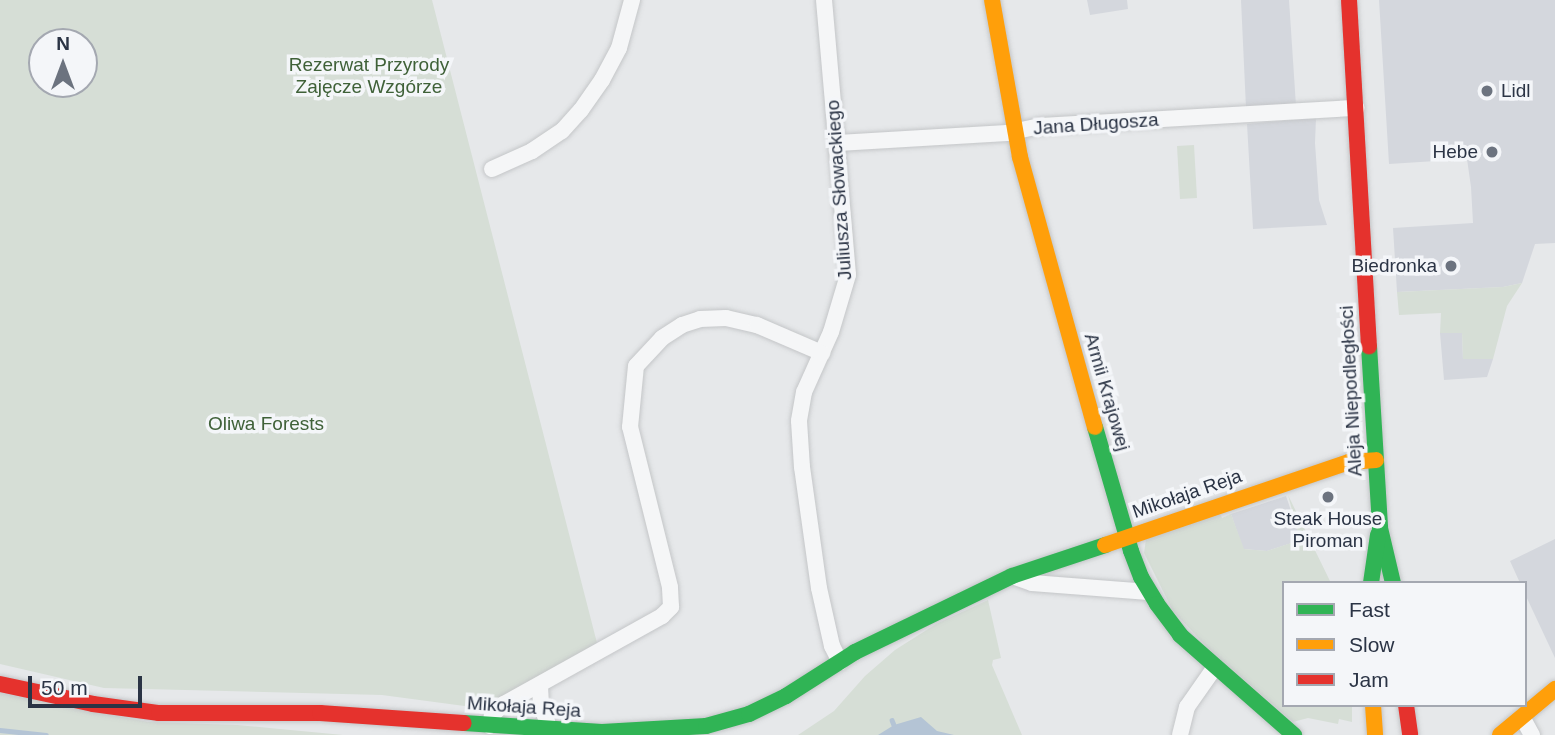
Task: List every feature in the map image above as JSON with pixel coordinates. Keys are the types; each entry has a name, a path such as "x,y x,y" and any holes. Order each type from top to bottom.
{"street":[{"path":"492,169 533,151 562,131 581,110 602,80 619,48 632,0"},
{"name":"Juliusza Słowackiego","path":"824,0 848,275 821,353 804,392 799,421 802,467 819,588 832,646 839,662"},
{"name":"Armii Krajowej","path":"992,0 1015,131 1056,293 1127,536 1149,592 1174,628 1294,735"},
{"name":"Aleja Niepodległości","path":"1349,0 1380,528 1393,581"},
{"name":"Jana Długosza","path":"838,143 1015,131 1041,126 1356,108"},
{"path":"490,726 492,715 504,704 662,616 671,607 670,587 630,427 631,395 636,366 662,338 682,325 700,319 726,318 757,325 821,353"},
{"name":"Mikołaja Reja","path":"0,684 93,704 159,713 320,713 551,730 632,733 717,723 749,714 786,696 839,662 904,627 1012,576 1349,462 1376,460"},
{"name":"Aleja Niepodległości","path":"1371,581 1380,528"},
{"path":"1012,576 1032,583 1149,592"},
{"path":"1180,735 1188,707 1216,667"},
{"path":"540,685 541,705 551,730"},
{"path":"1500,735 1555,690"},
{"path":"1373,707 1375,735"},
{"path":"1406,707 1410,735"},
{"path":"1522,718 1532,735"}],"shaded area":[{"path":"1087,0 1127,0 1128,9 1090,15"},
{"path":"1241,0 1289,0 1296,106 1246,108"},
{"path":"1379,0 1555,0 1555,243 1535,244 1522,283 1503,287 1397,292 1393,228 1473,223 1471,187 1467,159 1389,164"},
{"path":"1316,118 1319,200 1327,225 1253,229 1247,124"},
{"path":"1440,333 1462,333 1463,359 1493,359 1487,377 1444,380"},
{"path":"1286,496 1301,540 1267,551 1243,549 1231,514"},
{"path":"1555,539 1555,658 1527,598 1527,581 1519,581 1510,561"}],"green space":[{"name":"Oliwa Forests","path":"0,0 432,0 597,643 487,709 382,695 104,688 0,664"},
{"path":"1194,145 1197,198 1180,199 1177,146"},
{"path":"1522,283 1507,306 1493,359 1463,359 1462,333 1440,333 1441,313 1399,315 1397,292 1503,287"},
{"path":"1288,495 1330,581 1282,581 1282,707 1352,707 1352,722 1339,719 1338,724 1308,718 1293,722 1209,649 1173,611 1144,553 1146,539 1220,514 1222,518 1231,514 1244,549 1267,551 1300,540"},
{"path":"988,600 1001,658 993,660 992,665 1022,735 798,735 834,711 865,676 895,650 936,624"},
{"path":"0,693 148,722 237,725 343,735 0,735"}],"water":[{"path":"921,717 937,731 954,735 878,735 894,725"}],"waterway":[{"path":"892,720 894,725"},
{"path":"0,730 46,735"}],"traffic: fast":[{"path":"1369,346 1380,528 1393,581"},
{"path":"1095,427 1131,551 1141,577 1157,604 1180,635 1294,735"},
{"path":"1371,581 1378,535"},
{"path":"464,723 602,732 706,726 749,714 786,696 855,652 1012,576 1105,545"}],"traffic: slow":[{"path":"992,0 1020,157 1095,427"},
{"path":"1105,545 1349,462 1376,460"},
{"path":"1500,735 1555,689"},
{"path":"1373,707 1375,735"}],"traffic: jam":[{"path":"1349,0 1369,346"},
{"path":"0,684 93,704 159,713 320,713 464,723"},
{"path":"1406,707 1410,735"}],"place":[{"name":"Lidl","path":"1487,91"},
{"name":"Hebe","path":"1492,152"},
{"name":"Biedronka","path":"1451,266"},
{"name":"Steak House Piroman","path":"1328,497"}],"park label":[{"name":"Rezerwat Przyrody Zajęcze Wzgórze","path":"369,76"}]}
